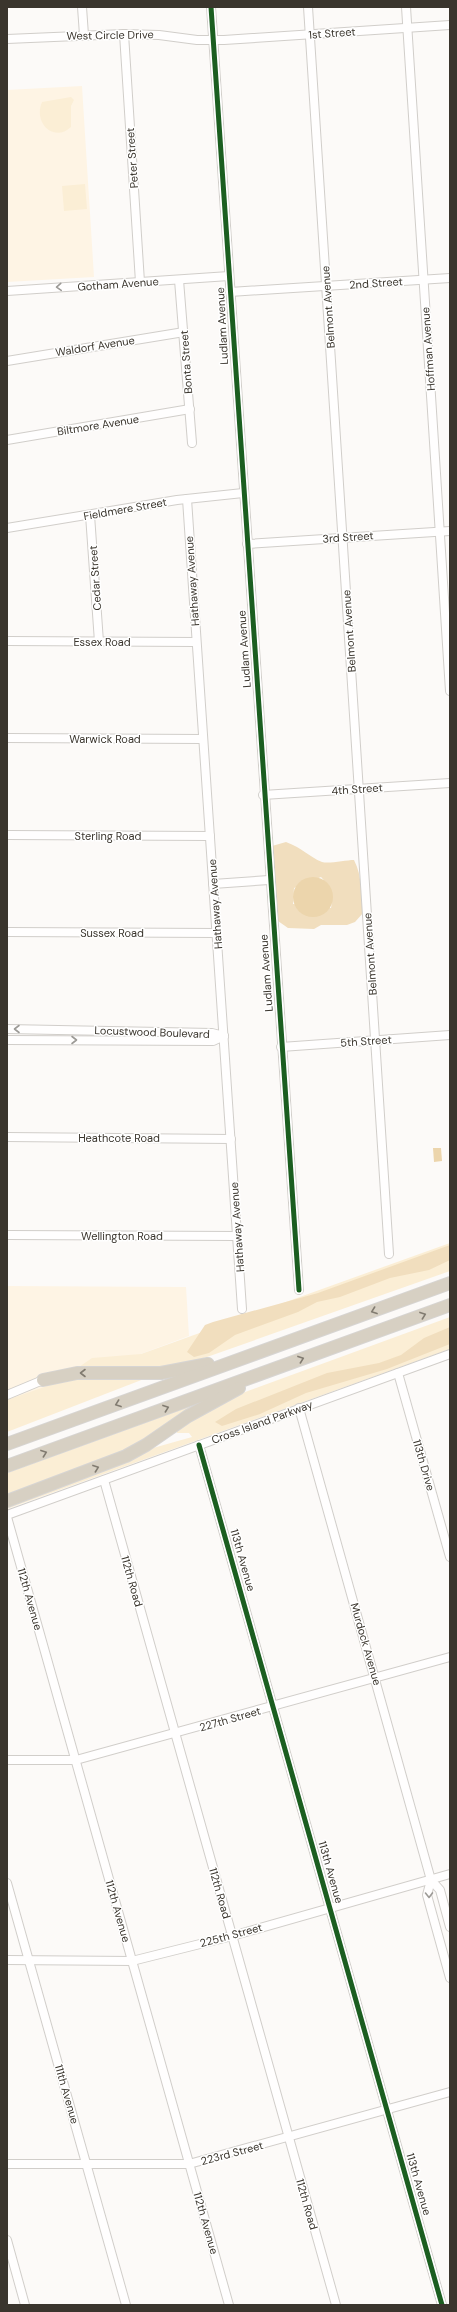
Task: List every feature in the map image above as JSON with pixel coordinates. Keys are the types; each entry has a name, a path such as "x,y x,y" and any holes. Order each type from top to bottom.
{"highway":[{"path":"7,1444 450,1283"},
{"path":"7,1466 450,1305"},
{"path":"43,1380 77,1373 144,1374 171,1372 273,1347"},
{"path":"7,1501 105,1465 137,1450 188,1416 274,1369"}],"street":[{"path":"82,7 84,35"},
{"name":"Ludlam Avenue","path":"211,7 263,795 298,1290"},
{"name":"Belmont Avenue","path":"308,7 390,1254"},
{"name":"Hoffman Avenue","path":"406,7 450,691"},
{"name":"1st Street","path":"213,39 450,25"},
{"name":"West Circle Drive","path":"7,39 124,34 160,35 197,40 213,39"},
{"name":"Peter Street","path":"124,34 140,282"},
{"name":"Gotham Avenue","path":"7,291 229,276"},
{"name":"2nd Street","path":"230,292 450,278"},
{"name":"Bonta Street","path":"180,280 192,443"},
{"name":"Waldorf Avenue","path":"7,361 184,332"},
{"name":"Biltmore Avenue","path":"7,440 190,409"},
{"name":"Fieldmere Street","path":"7,528 187,499 243,493"},
{"name":"Hathaway Avenue","path":"187,499 242,1309"},
{"name":"Cedar Street","path":"90,514 99,642"},
{"name":"3rd Street","path":"247,544 450,531"},
{"name":"Essex Road","path":"7,641 196,642"},
{"name":"Warwick Road","path":"7,738 203,739"},
{"name":"4th Street","path":"263,795 450,783"},
{"name":"Sterling Road","path":"7,835 210,836"},
{"path":"213,884 269,880"},
{"name":"Sussex Road","path":"7,932 217,933"},
{"name":"Locustwood Boulevard","path":"7,1029 212,1033 224,1036"},
{"path":"51,1029 52,1040"},
{"name":"5th Street","path":"281,1047 450,1035"},
{"name":"Locustwood Boulevard","path":"7,1040 213,1041 224,1036"},
{"name":"Heathcote Road","path":"7,1137 231,1139"},
{"name":"Wellington Road","path":"7,1235 237,1236"},
{"name":"Cross Island Parkway","path":"7,1516 450,1354"},
{"name":"113th Drive","path":"398,1373 450,1557"},
{"path":"7,1395 43,1380"},
{"name":"Murdock Avenue","path":"299,1408 431,1880 440,1890 450,1927"},
{"name":"113th Avenue","path":"199,1445 274,1706 442,2305"},
{"name":"112th Road","path":"104,1480 336,2305"},
{"name":"112th Avenue","path":"7,1516 229,2305"},
{"name":"227th Street","path":"7,1760 76,1760 175,1734 450,1657"},
{"name":"225th Street","path":"7,1960 132,1961 232,1936 450,1874"},
{"name":"Murdock Avenue","path":"431,1880 427,1895 450,1978"},
{"name":"111th Avenue","path":"7,1883 126,2305"},
{"name":"223rd Street","path":"7,2164 189,2164 289,2138 450,2092"},
{"path":"7,2240 11,2265 25,2305"}],"shaded area":[{"path":"82,86 94,277 7,282 7,90"},
{"path":"71,97 74,100 71,106 71,127 58,133 52,132 43,123 40,117 42,102"},
{"path":"85,184 87,209 64,211 62,186"},
{"path":"286,842 322,862 329,863 354,860 359,873 363,913 355,922 347,925 321,925 314,929 288,928 278,921 272,846","holes":["321,877 332,895 331,908 293,904 294,888"]},
{"path":"317,877 324,880 330,886 333,897 332,905 324,914 317,917 309,917 302,914 294,905 293,893 296,886 305,878"},
{"path":"433,1148 441,1148 442,1161 434,1162"},
{"path":"450,1243 450,1271 207,1357 170,1367 79,1367 92,1358 141,1354"},
{"path":"450,1245 450,1260 429,1270 390,1278 340,1297 317,1302 298,1312 235,1335 209,1353 194,1357 187,1352 205,1325 318,1293"},
{"path":"7,1286 186,1287 189,1336 7,1404"},
{"path":"450,1317 450,1349 7,1509 7,1506 146,1450 192,1437 189,1433 177,1433 177,1430 226,1399"},
{"path":"450,1327 450,1344 387,1369 306,1393 260,1414 222,1426 215,1422 236,1409 327,1373 379,1363 401,1355 424,1338"},
{"path":"67,1379 144,1379 7,1432 7,1400"},
{"path":"191,1406 172,1422 128,1448 104,1459 7,1494 7,1473"}],"cycle path":[{"path":"211,7 299,1290"},
{"path":"199,1445 442,2305"}]}
